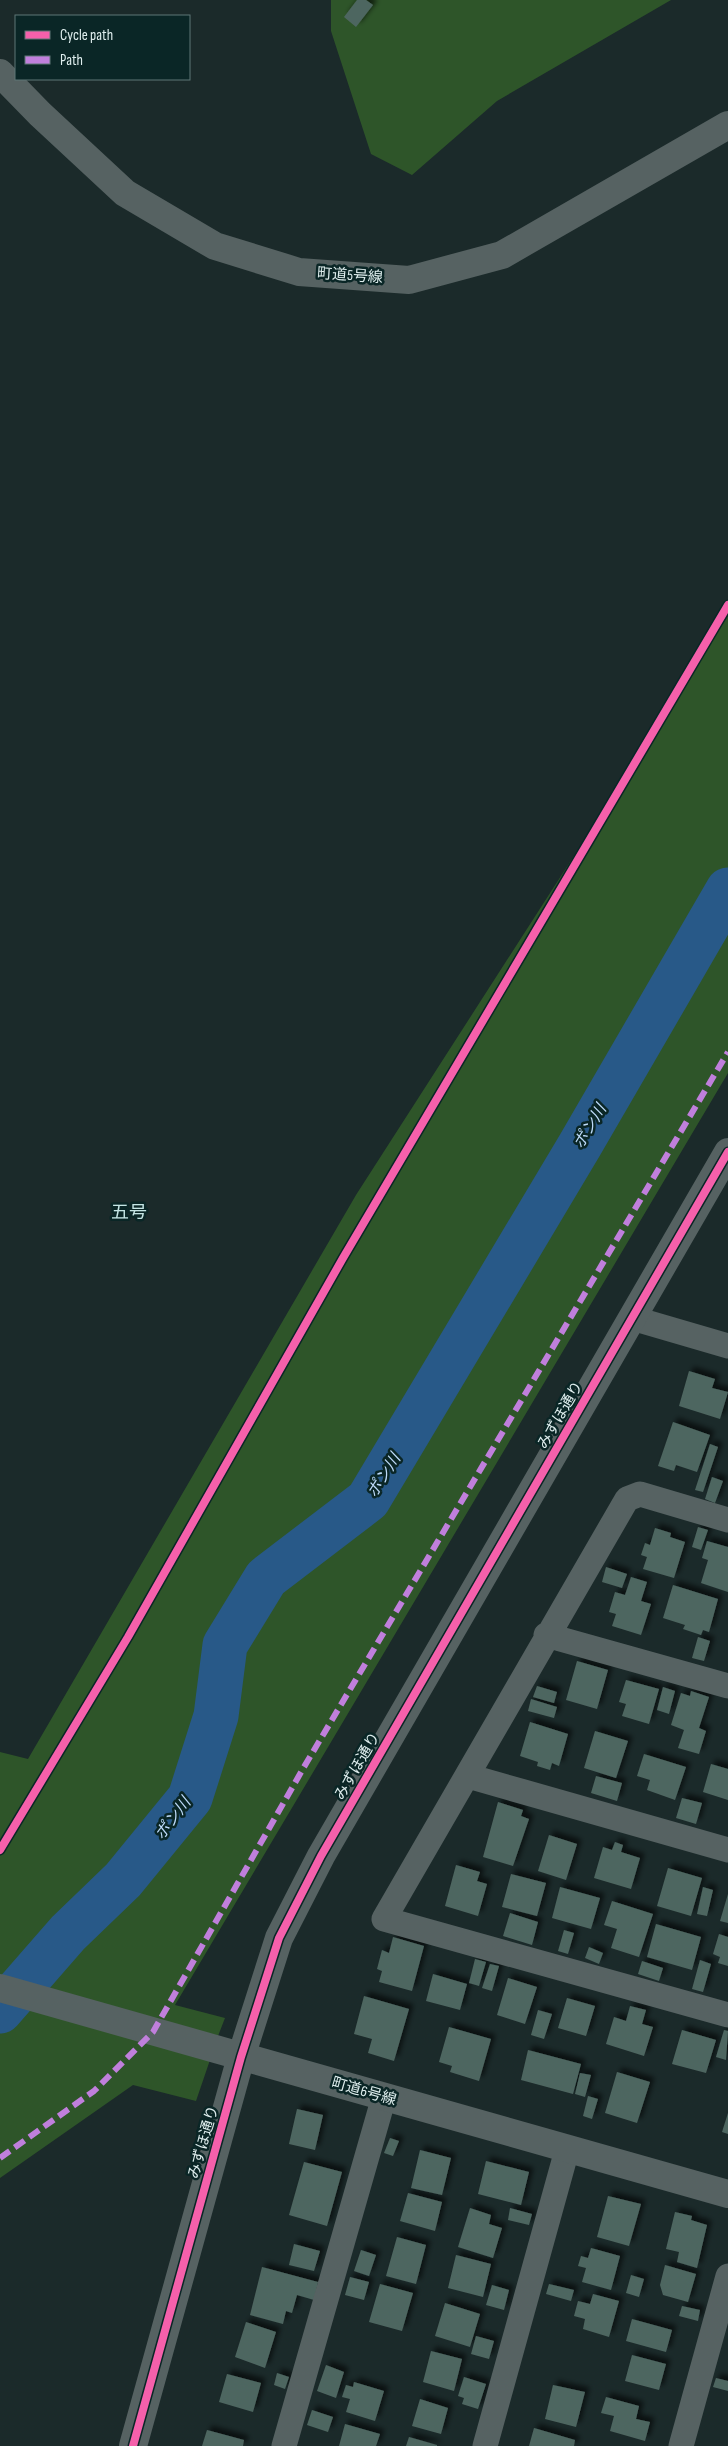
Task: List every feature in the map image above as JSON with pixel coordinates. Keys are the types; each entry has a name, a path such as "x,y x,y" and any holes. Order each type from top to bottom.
{"street":[{"name":"町道5号線","path":"0,73 40,114 125,193 215,246 299,272 409,280 502,255 728,125"},
{"name":"みずほ通り","path":"133,2446 241,2057 279,1938 317,1864 728,1152"},
{"path":"632,1318 728,1346"},
{"path":"728,1520 640,1494 627,1499 546,1635 468,1776 384,1919 728,2015"},
{"path":"546,1635 728,1686"},
{"path":"468,1776 728,1850"},
{"name":"町道6号線","path":"0,1988 566,2150 728,2194"},
{"path":"284,2446 384,2097"},
{"path":"485,2446 566,2150"},
{"path":"681,2446 728,2276"}],"green space":[{"path":"331,0 671,0 497,101 412,175 371,154 331,31"},
{"path":"728,616 728,1073 175,2005 225,2018 213,2049 0,1988 0,1752 28,1759 356,1195"},
{"path":"0,2002 211,2057 196,2101 133,2085 0,2178"}],"building":[{"path":"357,0 366,0 373,5 356,27 344,17"},
{"path":"689,1371 715,1379 712,1388 728,1392 720,1419 679,1406"},
{"path":"673,1422 710,1435 697,1472 676,1465 674,1471 658,1466"},
{"path":"710,1444 718,1447 703,1492 695,1490"},
{"path":"712,1477 723,1481 715,1503 705,1499"},
{"path":"698,1527 708,1530 701,1550 692,1547"},
{"path":"655,1528 671,1533 670,1537 685,1542 674,1578 643,1569 647,1557 641,1555 645,1543 650,1545"},
{"path":"707,1541 728,1547 728,1592 701,1583 708,1560 702,1558"},
{"path":"606,1567 627,1574 622,1588 602,1582"},
{"path":"631,1577 647,1582 641,1601 651,1604 641,1635 612,1626 616,1614 609,1612 615,1592 625,1595"},
{"path":"673,1585 718,1599 709,1632 703,1630 701,1635 683,1629 685,1625 663,1618"},
{"path":"698,1637 710,1641 704,1661 692,1658"},
{"path":"577,1661 608,1670 597,1709 566,1700"},
{"path":"626,1680 659,1689 649,1724 622,1716 626,1704 619,1702"},
{"path":"537,1686 557,1692 554,1703 533,1697"},
{"path":"663,1687 675,1691 669,1714 657,1710"},
{"path":"691,1691 709,1697 699,1728 706,1731 699,1754 678,1748 684,1730 671,1725 681,1693 690,1696"},
{"path":"531,1699 557,1707 554,1718 528,1711"},
{"path":"530,1722 568,1734 559,1766 552,1763 550,1770 537,1766 538,1762 520,1756"},
{"path":"595,1731 628,1741 616,1778 584,1768"},
{"path":"644,1754 686,1767 675,1800 647,1790 650,1780 637,1776"},
{"path":"711,1764 728,1769 728,1800 703,1792"},
{"path":"596,1776 622,1783 617,1801 591,1793"},
{"path":"682,1798 702,1803 696,1824 676,1818"},
{"path":"498,1802 523,1810 521,1816 529,1819 513,1866 483,1857"},
{"path":"549,1835 577,1844 566,1880 538,1871"},
{"path":"615,1842 623,1845 621,1852 640,1858 631,1889 594,1878 603,1847 612,1850"},
{"path":"456,1865 480,1872 477,1881 487,1884 478,1916 445,1906"},
{"path":"668,1868 702,1878 691,1916 657,1906"},
{"path":"511,1874 546,1883 537,1916 502,1907"},
{"path":"560,1887 600,1898 591,1929 552,1918"},
{"path":"703,1887 713,1890 707,1916 697,1914"},
{"path":"728,1894 728,1923 720,1921"},
{"path":"612,1901 653,1914 639,1957 611,1948 617,1929 604,1925"},
{"path":"510,1913 538,1922 532,1945 503,1936"},
{"path":"656,1924 701,1937 692,1970 647,1957"},
{"path":"564,1930 574,1933 568,1954 558,1951"},
{"path":"719,1934 728,1937 728,1966 718,1963 720,1957 713,1954"},
{"path":"393,1937 424,1946 412,1991 379,1982 382,1971 377,1969 382,1950 389,1953"},
{"path":"589,1947 603,1953 599,1964 585,1958"},
{"path":"475,1959 486,1962 479,1986 469,1983"},
{"path":"700,1960 711,1964 703,1992 692,1989"},
{"path":"642,1961 663,1968 659,1981 638,1974"},
{"path":"490,1964 499,1966 492,1991 482,1988"},
{"path":"433,1974 467,1984 460,2010 426,2001"},
{"path":"508,1978 537,1987 525,2024 497,2015"},
{"path":"364,1996 409,2009 394,2061 368,2053 372,2039 354,2034"},
{"path":"567,1998 595,2006 586,2036 558,2028"},
{"path":"630,2006 646,2010 642,2024 653,2027 644,2056 606,2044 614,2017 626,2021"},
{"path":"538,2010 552,2014 544,2039 531,2035"},
{"path":"449,2027 491,2039 479,2081 450,2072 452,2066 439,2062"},
{"path":"682,2030 716,2040 706,2073 672,2064"},
{"path":"724,2030 728,2031 726,2060 716,2057"},
{"path":"528,2050 581,2064 573,2094 521,2080"},
{"path":"617,2072 650,2082 637,2123 605,2113"},
{"path":"580,2073 591,2075 585,2097 575,2094"},
{"path":"588,2096 598,2099 592,2119 583,2116"},
{"path":"297,2109 323,2115 315,2150 289,2144"},
{"path":"728,2113 728,2134 722,2132"},
{"path":"390,2138 399,2141 393,2156 384,2153"},
{"path":"420,2150 451,2158 442,2195 411,2188"},
{"path":"486,2161 529,2172 521,2205 478,2194"},
{"path":"304,2162 342,2172 327,2226 289,2215"},
{"path":"408,2193 442,2202 435,2231 400,2221"},
{"path":"608,2196 641,2204 629,2246 597,2237"},
{"path":"470,2208 491,2215 489,2224 502,2228 493,2258 458,2247"},
{"path":"510,2208 532,2214 529,2225 508,2220"},
{"path":"675,2212 692,2216 691,2220 707,2225 697,2268 677,2262 679,2252 666,2249"},
{"path":"397,2237 426,2245 416,2284 386,2276"},
{"path":"294,2244 320,2251 314,2271 289,2265"},
{"path":"591,2248 620,2256 611,2290 582,2282 586,2268 578,2266 581,2256 588,2258"},
{"path":"361,2250 376,2255 369,2276 354,2271"},
{"path":"456,2255 491,2264 483,2297 448,2288"},
{"path":"665,2265 696,2274 688,2302 663,2295 660,2285"},
{"path":"262,2267 318,2282 314,2300 297,2295 292,2313 286,2311 283,2324 250,2315"},
{"path":"631,2275 644,2279 639,2297 626,2293"},
{"path":"350,2277 369,2282 364,2300 345,2295"},
{"path":"380,2284 413,2293 402,2331 369,2322"},
{"path":"549,2284 574,2290 571,2301 546,2294"},
{"path":"492,2285 509,2290 504,2310 486,2305"},
{"path":"593,2294 619,2301 609,2337 583,2329 585,2319 574,2316 578,2301 590,2304"},
{"path":"445,2303 480,2314 470,2347 435,2336"},
{"path":"682,2306 700,2310 698,2321 679,2316"},
{"path":"632,2319 672,2330 666,2352 626,2341"},
{"path":"246,2322 276,2332 265,2368 235,2357"},
{"path":"476,2336 494,2341 489,2359 471,2354"},
{"path":"431,2351 462,2359 454,2391 423,2382"},
{"path":"632,2355 666,2364 659,2390 625,2381"},
{"path":"326,2365 344,2372 336,2398 317,2391"},
{"path":"277,2373 289,2377 285,2389 274,2385"},
{"path":"227,2374 261,2383 253,2412 219,2402"},
{"path":"464,2377 486,2384 478,2409 462,2404 464,2398 458,2396"},
{"path":"716,2378 728,2381 728,2391 713,2387"},
{"path":"354,2382 384,2391 375,2421 346,2412 350,2399 342,2397 346,2385 353,2387"},
{"path":"553,2385 585,2392 576,2427 545,2419"},
{"path":"606,2397 639,2406 636,2419 650,2422 645,2441 610,2431 614,2416 601,2413"},
{"path":"420,2399 448,2408 441,2434 412,2426"},
{"path":"312,2410 333,2417 328,2432 307,2425"},
{"path":"345,2424 380,2434 376,2446 339,2446"},
{"path":"534,2428 575,2440 574,2446 529,2446"},
{"path":"207,2430 244,2440 243,2446 202,2446"},
{"path":"409,2437 437,2445 437,2446 406,2446"}],"waterway":[{"name":"ポン川","path":"0,2011 68,1933 123,1880 190,1798 216,1716 225,1645 266,1578 368,1500 580,1145 728,890"}],"marked path":[{"path":"0,2158 94,2091 153,2032 304,1767 728,1052"}],"cycle path":[{"path":"0,1850 128,1637 343,1258 728,605"},
{"path":"133,2446 241,2057 279,1938 321,1856 728,1152"}],"district":[{"name":"五号","path":"129,1212"}]}
